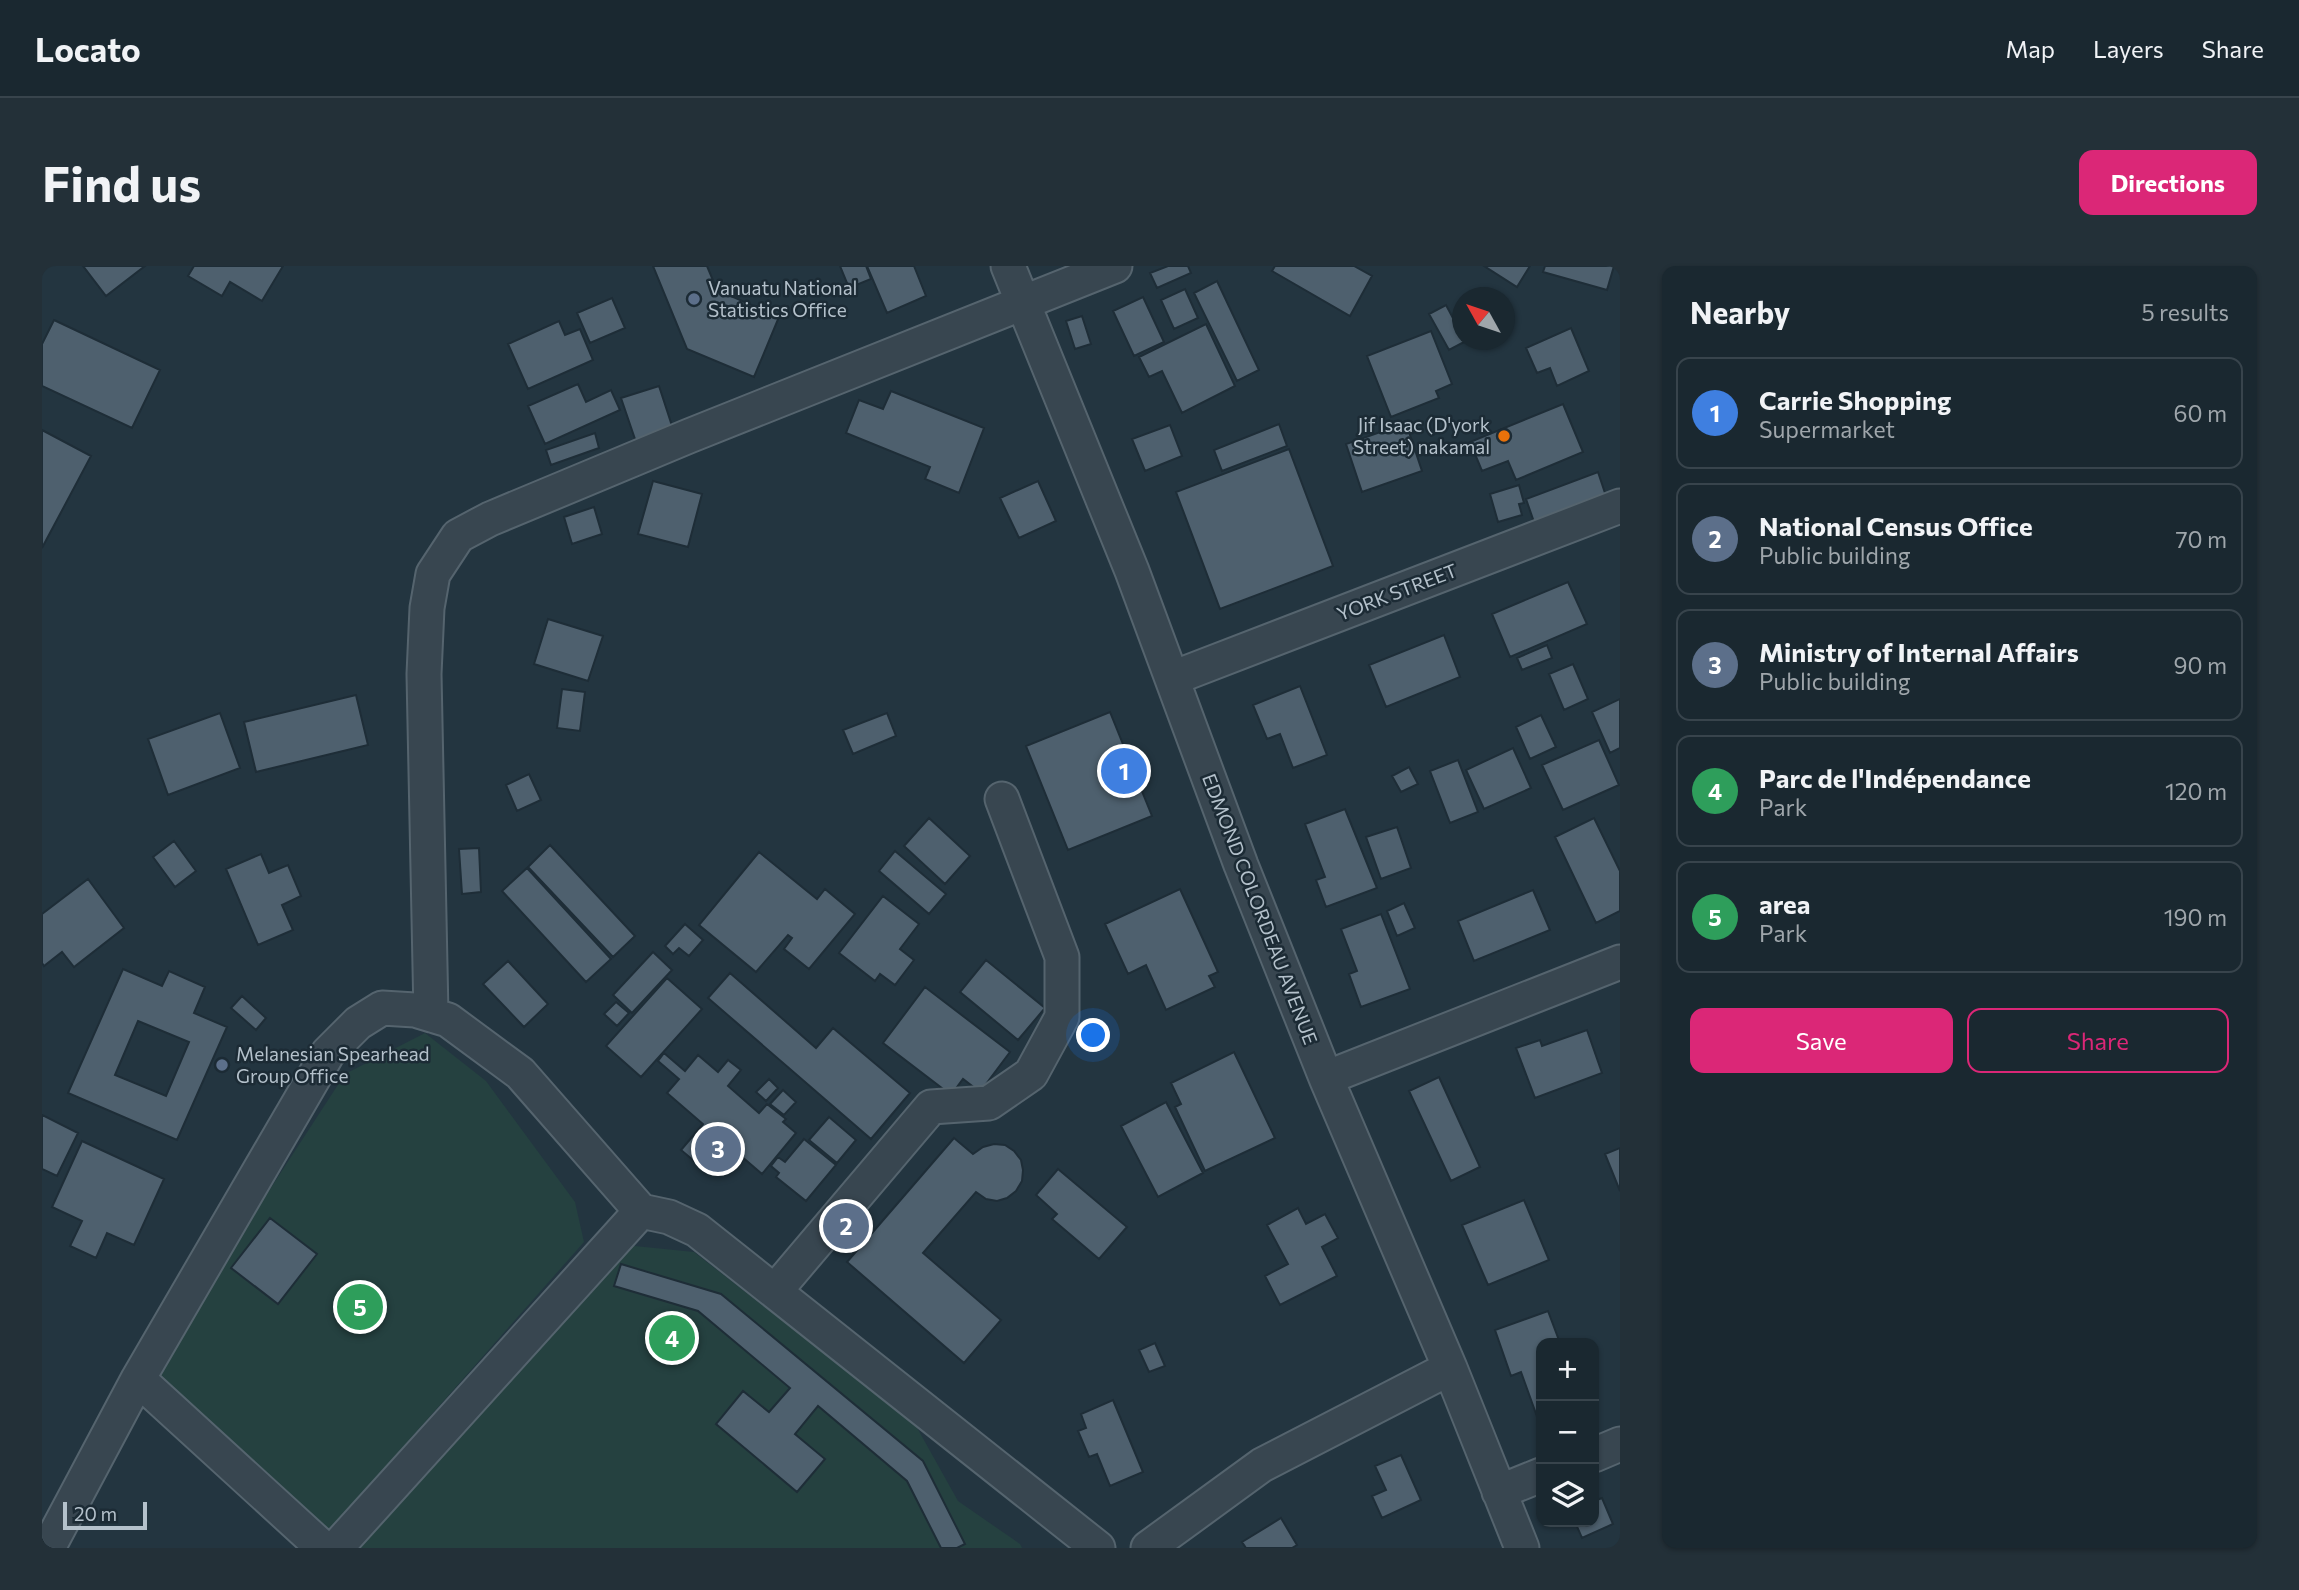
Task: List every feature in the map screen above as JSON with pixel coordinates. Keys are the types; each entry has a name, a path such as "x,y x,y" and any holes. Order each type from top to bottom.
{"street":[{"name":"EDMOND COLORDEAU AVENUE","path":"1008,266 1173,678 1241,865 1326,1078 1450,1368 1522,1548"},
{"path":"432,1015 424,674 427,608 433,574 458,536 502,514 1115,266"},
{"name":"YORK STREET","path":"1173,678 1620,506"},
{"path":"775,1291 931,1107 989,1102 1031,1074 1062,1017 1062,957 1002,799"},
{"path":"1326,1078 1620,962"},
{"path":"48,1548 138,1379 328,1053 358,1023 382,1008 415,1010 448,1020 520,1073 641,1211 669,1217 697,1230 1098,1548"},
{"path":"336,1548 641,1211"},
{"path":"1148,1548 1262,1465 1450,1368"},
{"path":"138,1379 323,1548"},
{"path":"1599,1453 1620,1444"},
{"path":"1499,1492 1536,1477"}],"green space":[{"path":"425,1033 486,1081 575,1202 584,1242 327,1533 151,1372 345,1074"},
{"path":"625,1245 694,1252 915,1424 958,1501 1022,1548 351,1548"}],"building":[{"path":"83,266 145,266 106,296"},
{"path":"194,266 283,266 262,301 230,282 222,296 188,276"},
{"path":"653,266 707,266 717,290 779,317 754,377 687,349"},
{"path":"840,266 866,266 871,279 849,288"},
{"path":"867,266 914,266 926,296 887,313"},
{"path":"1168,266 1188,266 1191,273 1157,288 1150,273"},
{"path":"1275,266 1354,266 1372,276 1350,316 1272,271"},
{"path":"1484,266 1530,266 1517,287"},
{"path":"1545,266 1614,266 1607,290 1543,272"},
{"path":"1217,281 1259,370 1237,381 1194,293"},
{"path":"1185,289 1198,318 1174,329 1161,300"},
{"path":"1143,297 1164,342 1134,356 1113,311"},
{"path":"612,298 625,328 590,343 577,313"},
{"path":"1446,305 1452,316 1452,348 1449,350 1429,314"},
{"path":"1082,316 1091,344 1075,349 1066,321"},
{"path":"54,320 160,370 132,428 42,386 42,344"},
{"path":"559,321 565,335 580,329 593,360 528,389 508,344"},
{"path":"1206,324 1235,386 1182,413 1162,371 1149,377 1139,357"},
{"path":"1571,328 1589,371 1557,386 1550,368 1537,373 1526,348"},
{"path":"1431,331 1452,384 1436,391 1439,398 1391,417 1367,356"},
{"path":"578,384 586,402 611,390 620,410 545,444 528,406"},
{"path":"659,386 673,429 636,442 621,398"},
{"path":"891,391 984,428 959,493 925,479 930,467 846,433 859,400 883,409"},
{"path":"1563,404 1583,452 1516,480 1508,461 1482,471 1470,442"},
{"path":"1406,423 1422,471 1362,492 1346,444"},
{"path":"1279,424 1287,446 1222,471 1214,450"},
{"path":"1170,425 1182,456 1145,471 1132,439"},
{"path":"42,430 91,456 42,548"},
{"path":"595,433 599,448 551,465 546,450"},
{"path":"1289,449 1333,566 1220,609 1176,492"},
{"path":"1598,472 1606,496 1534,522 1526,499"},
{"path":"653,481 702,494 688,547 638,534"},
{"path":"1038,481 1056,521 1019,538 1000,498"},
{"path":"1519,485 1524,503 1519,504 1522,515 1498,522 1490,494"},
{"path":"594,507 602,534 572,544 564,517"},
{"path":"1568,582 1587,624 1510,657 1492,614"},
{"path":"548,619 603,636 588,681 534,664"},
{"path":"1444,635 1460,677 1386,707 1369,665"},
{"path":"1547,645 1552,658 1522,670 1517,658"},
{"path":"1573,664 1588,699 1564,710 1549,674"},
{"path":"1300,686 1327,755 1293,768 1280,734 1267,739 1253,705"},
{"path":"562,689 585,692 580,731 557,728"},
{"path":"356,695 368,745 256,772 244,722"},
{"path":"1620,699 1620,748 1610,753 1592,712"},
{"path":"1110,712 1152,816 1068,850 1026,746"},
{"path":"220,713 240,768 168,795 148,739"},
{"path":"887,713 896,736 853,754 843,730"},
{"path":"1541,715 1556,747 1530,759 1516,727"},
{"path":"1599,740 1619,785 1563,810 1542,765"},
{"path":"1513,748 1531,788 1484,809 1466,770"},
{"path":"1458,760 1478,812 1450,823 1430,771"},
{"path":"1409,767 1418,784 1401,792 1392,776"},
{"path":"529,774 541,800 517,811 506,785"},
{"path":"1345,809 1377,888 1326,907 1316,880 1325,877 1305,824"},
{"path":"929,818 970,856 945,884 904,846"},
{"path":"1594,818 1620,871 1620,911 1596,923 1555,837"},
{"path":"1397,827 1411,868 1381,879 1366,837"},
{"path":"174,841 196,871 175,887 153,857"},
{"path":"550,845 635,936 613,957 528,867"},
{"path":"479,848 481,892 462,894 459,849"},
{"path":"895,851 946,894 929,914 879,871"},
{"path":"759,852 817,899 825,889 855,914 809,969 784,949 792,938 788,935 756,972 699,925"},
{"path":"261,854 269,873 288,865 301,896 282,905 293,930 258,945 226,869"},
{"path":"527,868 611,959 586,982 502,891"},
{"path":"88,879 124,928 74,967 62,952 44,966 42,914"},
{"path":"1180,889 1218,972 1209,976 1215,987 1166,1010 1146,965 1128,974 1105,924"},
{"path":"1533,890 1550,930 1474,961 1458,921"},
{"path":"883,896 919,924 900,949 914,960 895,985 880,974 875,981 839,953"},
{"path":"1404,903 1415,928 1397,936 1387,911"},
{"path":"1381,914 1410,989 1361,1007 1349,974 1357,971 1341,929"},
{"path":"685,924 703,940 689,956 679,948 673,954 665,946"},
{"path":"653,952 672,970 632,1013 613,995"},
{"path":"986,960 1045,1008 1018,1040 960,992"},
{"path":"508,961 548,1004 524,1027 483,984"},
{"path":"123,969 162,986 169,971 205,987 194,1013 227,1027 177,1140 68,1093","holes":["138,1021 189,1042 166,1096 115,1075"]},
{"path":"730,973 816,1048 833,1028 910,1093 871,1139 708,998"},
{"path":"667,978 702,1009 641,1077 606,1046"},
{"path":"925,987 1010,1052 980,1092 963,1079 951,1095 883,1043"},
{"path":"242,996 266,1018 256,1030 231,1008"},
{"path":"616,1002 629,1013 617,1026 604,1014"},
{"path":"1587,1030 1602,1073 1535,1098 1516,1048 1540,1040 1542,1046"},
{"path":"1234,1052 1275,1138 1205,1171 1175,1107 1181,1104 1171,1083"},
{"path":"664,1053 685,1071 698,1055 718,1072 728,1060 741,1070 728,1086 759,1113 767,1104 786,1119 783,1122 796,1133 762,1174 727,1144 706,1171 681,1150 703,1124 667,1093 679,1079 658,1061"},
{"path":"1439,1077 1480,1167 1451,1181 1409,1091"},
{"path":"769,1079 778,1088 766,1101 756,1092"},
{"path":"783,1090 796,1102 784,1115 770,1104"},
{"path":"1166,1102 1203,1173 1158,1197 1121,1126"},
{"path":"42,1115 78,1133 57,1176 42,1169"},
{"path":"829,1117 856,1140 837,1163 809,1140"},
{"path":"954,1138 973,1154 983,1147 1005,1145 1021,1160 1023,1170 1022,1181 1016,1191 1007,1198 997,1201 986,1199 976,1192 923,1253 1001,1320 964,1363 847,1262"},
{"path":"804,1139 836,1165 806,1201 776,1177 779,1173 771,1166 778,1157 785,1162"},
{"path":"82,1141 164,1179 134,1245 107,1233 96,1258 70,1246 82,1221 52,1207"},
{"path":"1620,1148 1620,1191 1605,1154"},
{"path":"1058,1169 1127,1227 1099,1259 1052,1219 1057,1214 1036,1195"},
{"path":"1524,1200 1549,1260 1488,1285 1462,1225"},
{"path":"1298,1208 1306,1224 1325,1214 1338,1238 1322,1247 1337,1276 1280,1305 1265,1276 1288,1264 1267,1225"},
{"path":"270,1218 317,1254 278,1304 231,1268"},
{"path":"621,1264 721,1294 923,1461 965,1544 957,1548 941,1548 907,1481 818,1406 795,1434 825,1459 797,1492 716,1424 743,1391 769,1412 790,1388 698,1311 614,1286"},
{"path":"1548,1311 1558,1338 1536,1338 1536,1414 1521,1372 1511,1376 1495,1330"},
{"path":"1155,1343 1165,1366 1149,1372 1139,1350"},
{"path":"1113,1400 1143,1472 1110,1486 1097,1454 1089,1457 1078,1431 1086,1428 1081,1414"},
{"path":"1401,1455 1421,1500 1382,1518 1372,1496 1386,1490 1375,1466"},
{"path":"1602,1498 1613,1524 1582,1538 1577,1527 1599,1527 1599,1499"},
{"path":"1281,1518 1297,1545 1292,1548 1246,1548 1242,1542"}],"place":[{"name":"Vanuatu National Statistics Office","path":"694,299"},
{"name":"Jif Isaac (D'york Street) nakamal","path":"1504,436"},
{"name":"Carrie Shopping","path":"1124,771"},
{"name":"Melanesian Spearhead Group Office","path":"222,1065"},
{"name":"Ministry of Internal Affairs","path":"718,1149"},
{"name":"National Census Office","path":"846,1226"},
{"name":"area","path":"360,1307"},
{"name":"Parc de l'Indépendance","path":"672,1338"}]}
